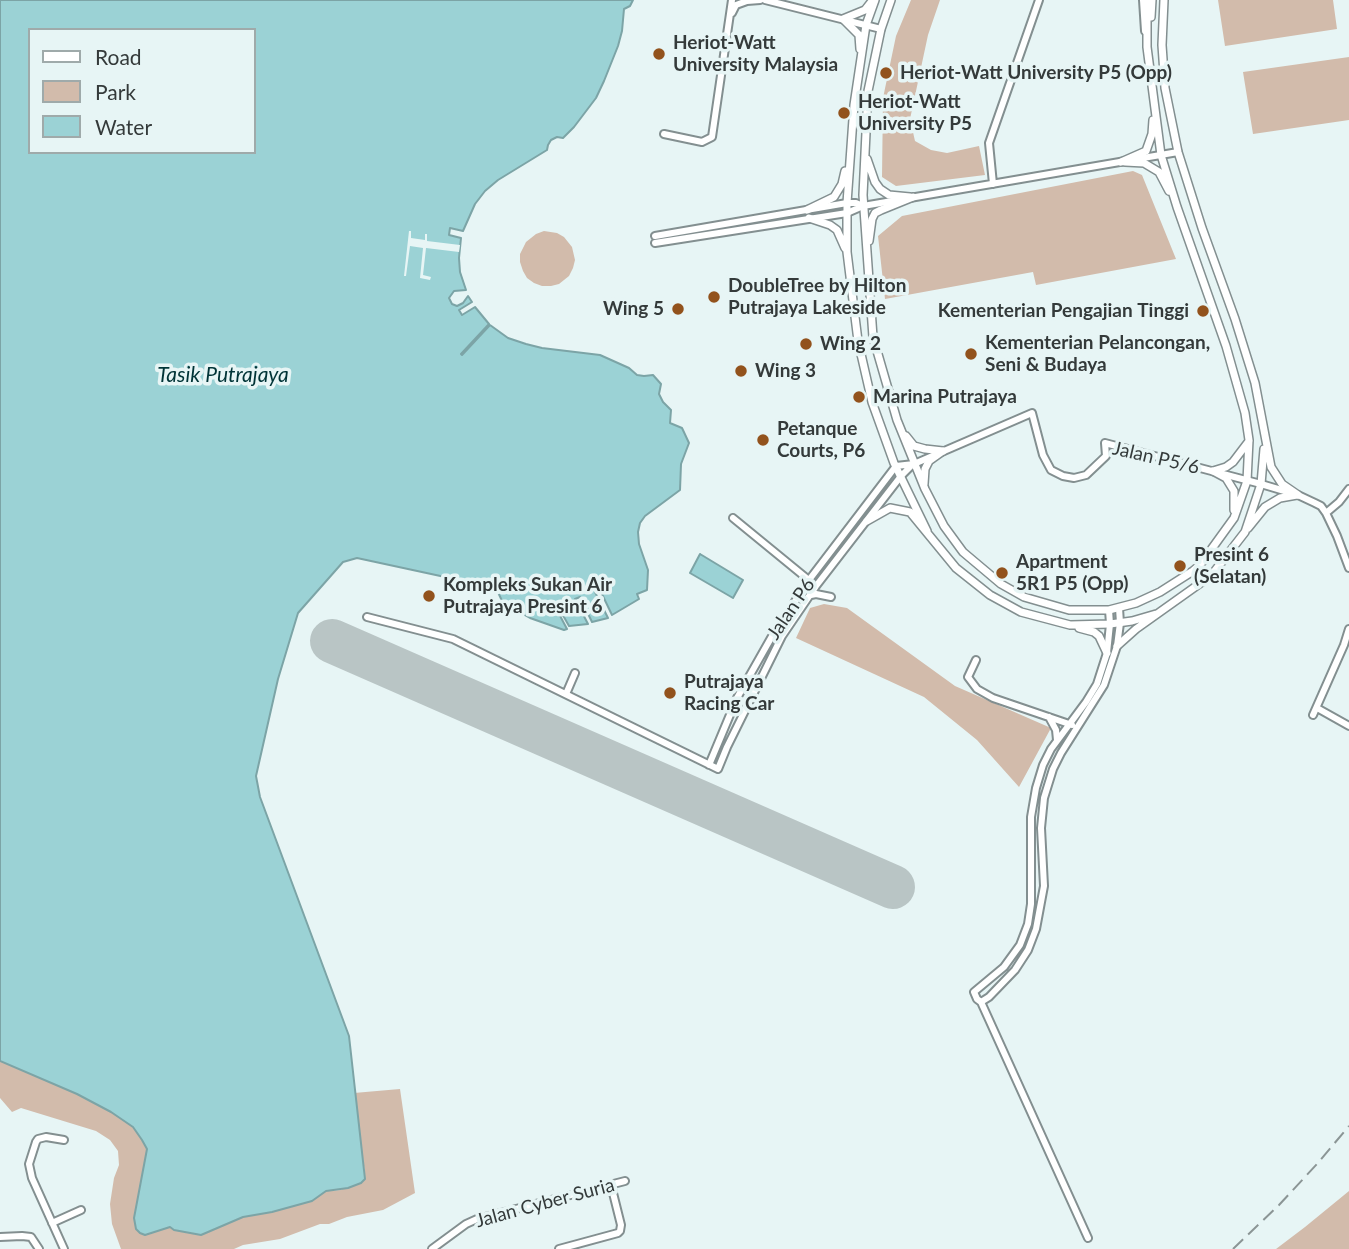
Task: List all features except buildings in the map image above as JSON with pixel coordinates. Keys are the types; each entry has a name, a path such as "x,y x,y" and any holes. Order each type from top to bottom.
{"street":[{"path":"664,134 702,142 712,136 732,0"},
{"path":"728,20 736,5 760,0"},
{"path":"765,0 881,29"},
{"path":"843,19 866,9 874,0"},
{"path":"874,0 866,25 860,60 849,152 847,252 858,341 872,402 896,467 927,530"},
{"path":"891,0 881,29 868,90 863,206 873,337 897,420 925,489 944,526 963,552 1001,584 1024,597 1069,610 1109,610 1136,603 1194,571 1234,518 1247,481 1249,440 1245,413 1226,346 1161,155 1147,47 1147,0"},
{"path":"993,184 989,142 1039,0"},
{"path":"1121,162 1146,151 1152,134 1154,105 1147,0"},
{"path":"1162,0 1165,88 1178,152 1202,228 1236,319 1255,383 1271,467 1282,484 1298,495"},
{"path":"843,19 859,35 860,60"},
{"path":"864,151 874,182 880,189 889,195 913,197"},
{"path":"808,214 837,194 849,152"},
{"path":"808,214 847,213 863,206 1178,152"},
{"path":"1121,162 1144,163 1159,172 1177,207"},
{"path":"868,272 872,219 881,210 913,197"},
{"path":"655,240 808,214 847,203 863,206"},
{"path":"808,214 837,230 847,252"},
{"path":"1186,234 1202,228"},
{"name":"Jalan P5/6","path":"914,464 1032,413 1043,455 1051,470 1063,476 1074,478 1086,475 1106,456 1105,443 1298,495 1321,506 1326,513"},
{"path":"897,420 914,446 943,451"},
{"path":"1245,532 1261,484 1265,438"},
{"path":"1213,471 1226,467 1233,461 1249,440"},
{"path":"925,489 925,469 929,461 943,451"},
{"path":"896,467 914,464"},
{"name":"Jalan P6","path":"896,467 809,580 771,638 737,698 709,765 718,769 782,636 816,586 901,476 914,464"},
{"path":"1213,471 1226,478 1234,491 1234,518"},
{"path":"1349,489 1326,513 1349,568"},
{"path":"1117,646 1214,572 1265,507 1280,498 1298,495"},
{"path":"867,521 890,508 910,512 956,568 990,595 1021,612 1094,632 1100,636 1107,653"},
{"path":"733,518 816,586"},
{"path":"811,595 831,597 823,578"},
{"path":"1088,1238 981,1002 974,992 1004,967 1020,945 1028,924 1031,892 1031,817 1036,789 1043,765 1057,740 1093,705 1104,685 1117,646 1119,608"},
{"path":"981,1002 1015,970 1028,950 1036,929 1044,886 1041,828 1044,798 1073,726 1097,684 1107,653 1109,610"},
{"path":"1070,625 1120,623 1156,614"},
{"path":"367,617 453,639 709,765"},
{"path":"1349,629 1347,645 1315,711 1349,726"},
{"path":"976,660 968,677 977,689 993,698 1073,726"},
{"path":"566,694 576,673"},
{"path":"1049,717 1056,730 1057,740"},
{"path":"64,1140 46,1137 38,1139 29,1164 32,1178 64,1249"},
{"name":"Jalan Cyber Suria","path":"432,1249 477,1219 625,1181"},
{"path":"559,1249 620,1231 621,1225 611,1185"},
{"path":"52,1223 81,1210"},
{"path":"0,1237 31,1237 39,1249"}],"green space":[{"path":"911,0 940,0 928,35 910,119 915,141 931,150 947,153 979,146 985,175 896,186 882,177 883,98 896,36"},
{"path":"1218,0 1333,0 1337,29 1225,46"},
{"path":"1349,57 1349,120 1253,134 1243,72"},
{"path":"1133,171 1142,175 1176,259 1036,285 1033,272 885,299 878,236 902,216"},
{"path":"544,231 564,237 572,247 575,260 569,276 559,284 551,286 542,286 527,278 520,262 520,254 526,242"},
{"path":"824,604 847,608 955,686 1051,728 1019,787 977,740 924,697 796,638 810,608"},
{"path":"0,1061 77,1094 133,1127 147,1149 134,1218 145,1235 170,1226 174,1230 201,1235 243,1217 312,1201 326,1191 341,1190 365,1173 354,1093 400,1089 415,1193 383,1210 320,1224 280,1239 234,1249 121,1249 112,1224 110,1204 119,1165 118,1151 110,1140 96,1131 21,1108 12,1112 0,1098"},
{"path":"1349,1191 1349,1249 1276,1249 1305,1227"}],"water":[{"name":"Tasik Putrajaya","path":"0,0 633,0 630,6 624,9 618,46 604,81 596,98 574,127 563,138 551,140 547,150 485,191 475,204 463,231 450,228 449,235 461,238 460,272 466,290 454,291 449,298 452,304 457,306 468,296 472,302 459,310 462,315 475,307 489,324 462,355 490,325 508,338 526,344 600,355 629,368 637,375 653,375 661,384 659,394 671,410 670,423 682,428 689,443 681,464 680,490 645,516 640,523 639,544 648,570 647,590 637,594 639,599 612,615 600,590 595,592 608,618 592,622 580,597 575,599 588,624 569,626 560,610 558,612 567,629 564,630 530,618 503,603 496,588 357,558 343,562 298,613 278,679 256,776 260,797 349,1036 365,1179 348,1188 326,1191 312,1201 243,1217 201,1235 170,1227 145,1235 136,1229 134,1218 147,1149 133,1127 77,1094 0,1061"},
{"path":"700,554 743,580 733,598 690,573"}],"pier":[{"path":"409,231 411,238 425,240 427,234 427,241 460,245 459,252 426,248 423,275 431,277 430,280 420,278 423,248 410,246 404,276"}],"runway":[{"path":"332,641 893,887"}],"railway":[{"path":"1233,1249 1279,1205 1349,1126"}],"place":[{"name":"Heriot-Watt University Malaysia","path":"659,54"},
{"name":"Heriot-Watt University P5 (Opp)","path":"886,73"},
{"name":"Heriot-Watt University P5","path":"844,113"},
{"name":"DoubleTree by Hilton Putrajaya Lakeside","path":"714,297"},
{"name":"Wing 5","path":"678,309"},
{"name":"Kementerian Pengajian Tinggi","path":"1203,311"},
{"name":"Wing 2","path":"806,344"},
{"name":"Kementerian Pelancongan, Seni & Budaya","path":"971,354"},
{"name":"Wing 3","path":"741,371"},
{"name":"Marina Putrajaya","path":"859,397"},
{"name":"Petanque Courts, P6","path":"763,440"},
{"name":"Presint 6 (Selatan)","path":"1180,566"},
{"name":"Apartment 5R1 P5 (Opp)","path":"1002,573"},
{"name":"Kompleks Sukan Air Putrajaya Presint 6","path":"429,596"},
{"name":"Putrajaya Racing Car","path":"670,693"}]}
